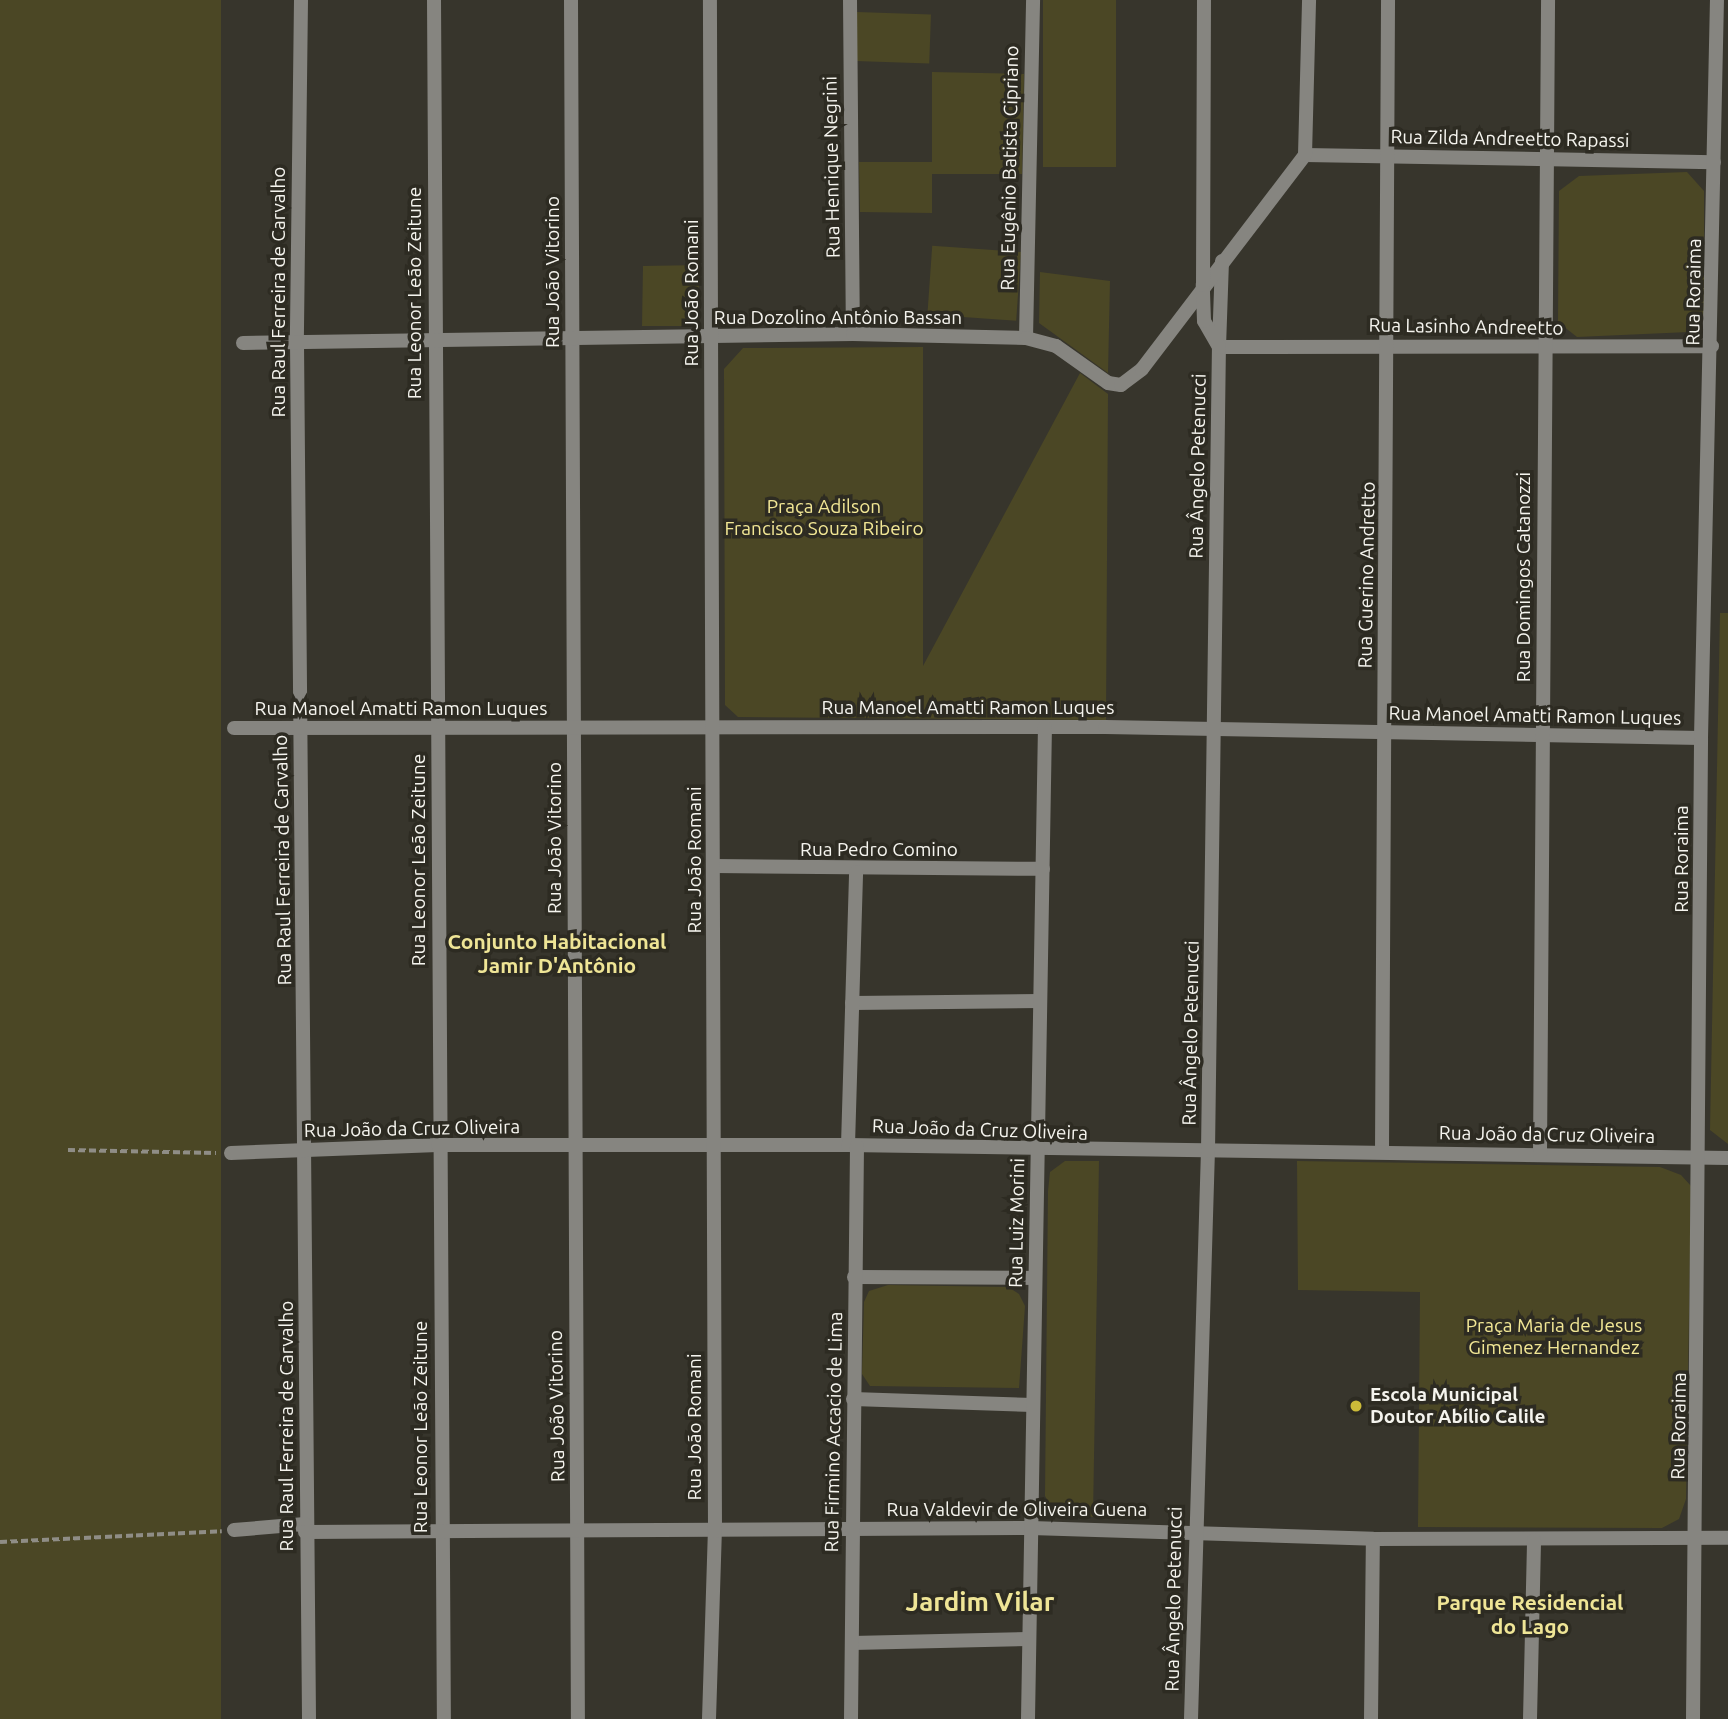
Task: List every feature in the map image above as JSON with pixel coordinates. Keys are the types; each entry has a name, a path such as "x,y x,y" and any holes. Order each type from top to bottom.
{"street":[{"name":"Rua Raul Ferreira de Carvalho","path":"301,0 297,343 307,1151 305,1528 309,1719"},
{"name":"Rua Leonor Leão Zeitune","path":"434,0 438,1145 444,1719"},
{"name":"Rua João Vitorino","path":"571,0 575,729 573,1147 578,1719"},
{"name":"Rua João Romani","path":"709,1719 715,1531 715,866 710,0"},
{"name":"Rua Henrique Negrini","path":"850,0 853,334"},
{"name":"Rua Eugênio Batista Cipriano","path":"1026,338 1033,0"},
{"name":"Rua Ângelo Petenucci","path":"1204,0 1203,285 1205,321 1219,347"},
{"path":"1203,285 1305,155 1308,0"},
{"name":"Rua Guerino Andretto","path":"1382,1152 1384,732 1390,343 1384,156 1388,0"},
{"name":"Rua Domingos Catanozzi","path":"1540,1154 1544,734 1543,349 1548,0"},
{"name":"Rua Roraima","path":"1693,1719 1701,1157 1701,738 1713,346 1717,0"},
{"name":"Rua Zilda Andreetto Rapassi","path":"1305,155 1714,162"},
{"name":"Rua Ângelo Petenucci","path":"1191,1719 1208,1151 1222,261"},
{"name":"Rua Dozolino Antônio Bassan","path":"243,343 435,342 572,336 711,338 853,334 1026,338 1056,346 1108,383 1121,385 1142,369 1203,285"},
{"name":"Rua Lasinho Andreetto","path":"1219,347 1390,343 1543,349 1713,346"},
{"name":"Rua Manoel Amatti Ramon Luques","path":"234,728 1045,727 1701,738"},
{"name":"Rua Luiz Morini","path":"1028,1719 1045,727"},
{"name":"Rua Pedro Comino","path":"715,866 856,872 1042,869"},
{"name":"Rua Firmino Accacio de Lima","path":"851,1719 854,1277 852,1003 856,872"},
{"path":"852,1003 1040,1001"},
{"name":"Rua João da Cruz Oliveira","path":"231,1153 438,1145 852,1145 1037,1150 1728,1158"},
{"path":"854,1277 1035,1278"},
{"path":"853,1399 1033,1405"},
{"name":"Rua Valdevir de Oliveira Guena","path":"234,1530 305,1528 441,1533 1031,1528 1195,1530 1373,1539 1728,1538"},
{"path":"1371,1719 1373,1539"},
{"path":"1530,1719 1534,1540"},
{"path":"852,1643 1029,1639"}],"path":[{"path":"68,1150 231,1153"},
{"path":"0,1542 234,1530"}],"green space":[{"path":"0,0 221,0 221,1719 0,1719"},
{"path":"1043,0 1116,0 1116,167 1043,167"},
{"path":"857,12 931,15 929,64 855,61"},
{"path":"932,72 1024,74 1022,174 932,174 932,213 860,212 859,162 932,162"},
{"path":"1687,172 1704,191 1704,317 1689,332 1577,337 1558,322 1559,191 1579,176"},
{"path":"932,246 1021,252 1016,321 927,315"},
{"path":"701,265 696,314 686,326 642,326 643,266"},
{"path":"1040,272 1110,281 1108,373 1039,323"},
{"name":"Praça Adilson Francisco Souza Ribeiro","path":"923,347 923,666 1080,373 1108,394 1106,720 738,717 725,705 724,369 743,348"},
{"path":"1720,613 1728,613 1728,1144 1710,1130"},
{"path":"1065,1161 1099,1161 1093,1517 1053,1511 1045,1496 1048,1191 1050,1172"},
{"name":"Praça Maria de Jesus Gimenez Hernandez","path":"1297,1161 1660,1167 1681,1175 1691,1186 1686,1499 1679,1519 1662,1528 1418,1527 1420,1292 1298,1290"},
{"path":"888,1285 1008,1287 1019,1294 1025,1306 1019,1388 870,1386 862,1374 864,1302 869,1291"}],"place":[{"name":"Escola Municipal Doutor Abílio Calile","path":"1356,1406"}],"district":[{"name":"Conjunto Habitacional Jamir D'Antônio","path":"557,953"},
{"name":"Jardim Vilar","path":"980,1602"},
{"name":"Parque Residencial do Lago","path":"1530,1614"}]}
